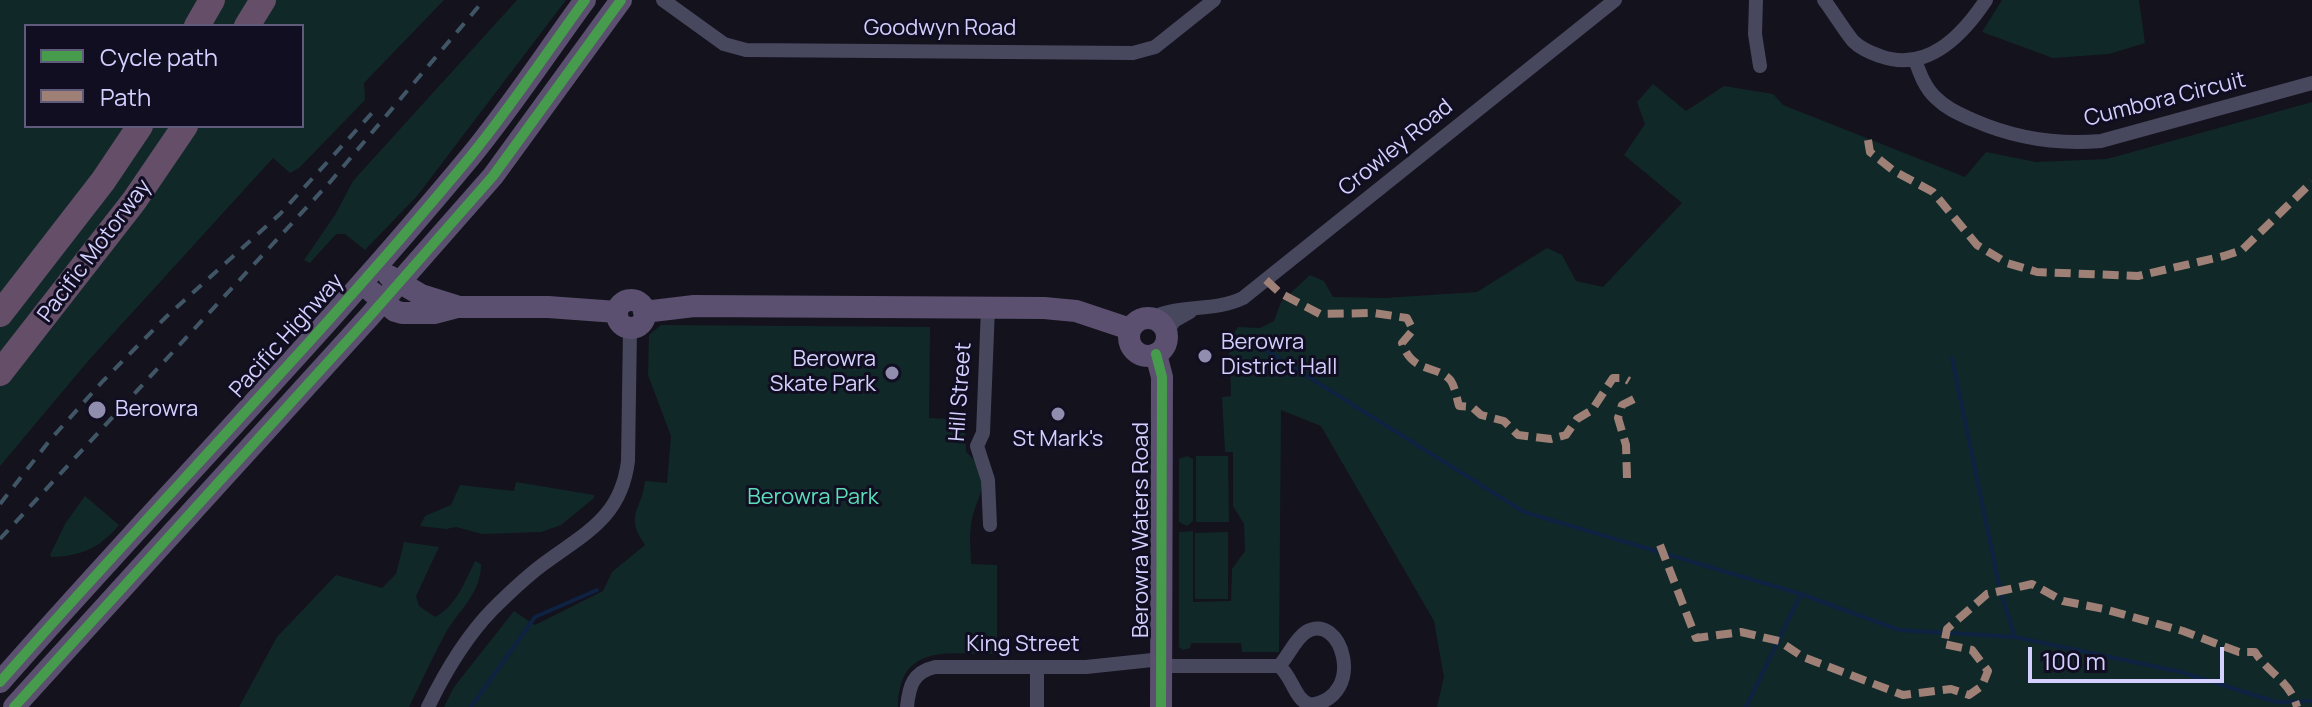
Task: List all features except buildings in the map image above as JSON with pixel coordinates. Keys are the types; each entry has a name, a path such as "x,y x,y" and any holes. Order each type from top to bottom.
{"highway":[{"path":"198,24 212,0"},
{"path":"248,24 263,0"},
{"name":"Pacific Motorway","path":"0,314 103,181 139,128"},
{"name":"Pacific Motorway","path":"0,373 126,213 184,128"}],"main road":[{"name":"Pacific Highway","path":"0,682 369,275 472,154 585,0"},
{"path":"14,707 493,176 621,0"},
{"path":"369,275 399,283 421,295 457,307"},
{"path":"369,275 383,301 402,313 434,313 457,307 548,307 630,317 694,306 988,308 1076,311 1130,329"},
{"path":"1141,318 1159,325 1165,345 1156,354 1144,356 1134,351 1129,340 1130,329 1141,318"},
{"name":"Berowra Waters Road","path":"1156,354 1162,377 1161,707"}],"street":[{"name":"Goodwyn Road","path":"663,0 724,44 746,50 1133,53 1155,47 1214,0"},
{"name":"Crowley Road","path":"1159,325 1168,310 1229,305 1243,298 1615,0"},
{"path":"1756,0 1755,34 1760,66"},
{"path":"1824,0 1855,43 1894,61 1915,60 1934,54 1950,44 1986,0"},
{"name":"Cumbora Circuit","path":"1915,60 1933,96 1947,108 2002,132 2037,140 2078,143 2101,141 2312,83"},
{"name":"Hill Street","path":"988,308 983,433 977,446 988,480 990,525"},
{"name":"Crowley Road","path":"1159,325 1194,310"},
{"path":"428,707 459,650 491,612 540,566 605,519 615,505 626,478 628,461 630,317"},
{"path":"1317,629 1328,632 1337,641 1345,664 1338,689 1321,704 1311,705 1299,698 1291,679 1279,666 1306,632 1317,629"},
{"name":"King Street","path":"908,706 913,679 926,669 943,667 1037,668 1162,663 1279,666"},
{"path":"1037,668 1037,707"}],"green space":[{"path":"0,0 444,0 364,83 365,100 299,168 290,173 273,158 89,360 0,466"},
{"path":"517,0 566,0 417,196 365,250 345,234 336,234 310,263 304,260 335,215 353,181"},
{"path":"2002,0 2139,0 2145,43 2109,54 2053,58 1982,32"},
{"path":"1653,84 1686,111 1724,86 1773,94 1783,105 1965,177 1986,152 2036,162 2107,159 2312,102 2312,707 1437,707 1444,677 1434,621 1321,426 1281,410 1279,652 1242,652 1241,643 1191,643 1190,648 1183,650 1179,647 1179,532 1193,531 1193,602 1231,601 1232,569 1245,551 1244,524 1233,506 1233,452 1225,452 1222,397 1231,396 1229,339 1238,327 1260,328 1274,321 1281,302 1310,275 1324,281 1333,297 1384,298 1477,292 1547,248 1562,255 1576,281 1603,287 1682,203 1624,155 1645,124 1637,102"},
{"name":"Berowra Park","path":"661,325 930,327 929,418 965,420 966,452 976,462 983,479 971,526 971,564 997,565 997,654 945,654 917,662 907,671 898,707 444,707 454,687 514,611 535,625 603,591 612,572 645,545 636,526 636,513 645,481 667,483 671,436 648,375 649,335"},
{"path":"1187,456 1193,459 1193,521 1187,526 1179,522 1179,459"},
{"path":"1196,456 1228,456 1229,522 1196,522"},
{"path":"516,482 594,495 594,498 561,525 541,532 482,534 456,527 420,526 425,516 451,505 460,485 514,491"},
{"path":"85,496 119,525 105,540 89,549 52,557 50,555 65,524"},
{"path":"1228,532 1228,599 1195,599 1195,533"},
{"path":"404,542 439,547 416,596 419,606 435,617 454,600 475,561 481,564 473,593 445,634 409,707 239,707 277,637 336,575 382,588 396,574"}],"waterway":[{"path":"1264,349 1524,512 1801,594 1899,630 2015,637 2181,672 2276,702 2312,701"},
{"path":"1952,358 2000,590 2015,637"},
{"path":"471,707 535,617 597,590"},
{"path":"1746,707 1801,594"}],"railway":[{"path":"0,539 331,181 484,0"},
{"path":"0,504 50,440 102,382 166,317 280,214 372,113"}],"marked path":[{"path":"1868,140 1870,152 1894,171 1933,192 1977,245 2007,263 2037,272 2138,276 2224,256 2242,250 2312,182"},
{"path":"1266,280 1280,293 1320,314 1374,313 1407,318 1413,330 1402,343 1412,360 1446,376 1455,390 1459,406 1472,407 1481,415 1504,421 1518,435 1551,439 1566,435 1577,419 1592,410 1613,378 1629,381"},
{"path":"1627,478 1626,445 1618,418 1622,405 1634,399"},
{"path":"1660,545 1696,638 1741,632 1779,641 1803,657 1903,695 1951,689 1969,695 1982,686 1988,671 1972,650 1944,644 1947,629 1987,594 2032,584 2063,601 2183,631 2239,652 2255,652 2290,691 2297,707"}],"cycle path":[{"path":"0,682 413,224 485,138 585,0"},
{"path":"14,707 493,176 621,0"},
{"path":"1156,354 1162,377 1161,707"}],"place":[{"name":"Berowra District Hall","path":"1205,356"},
{"name":"Berowra Skate Park","path":"892,373"},
{"name":"Berowra","path":"97,410"},
{"name":"St Mark's","path":"1058,414"}]}
